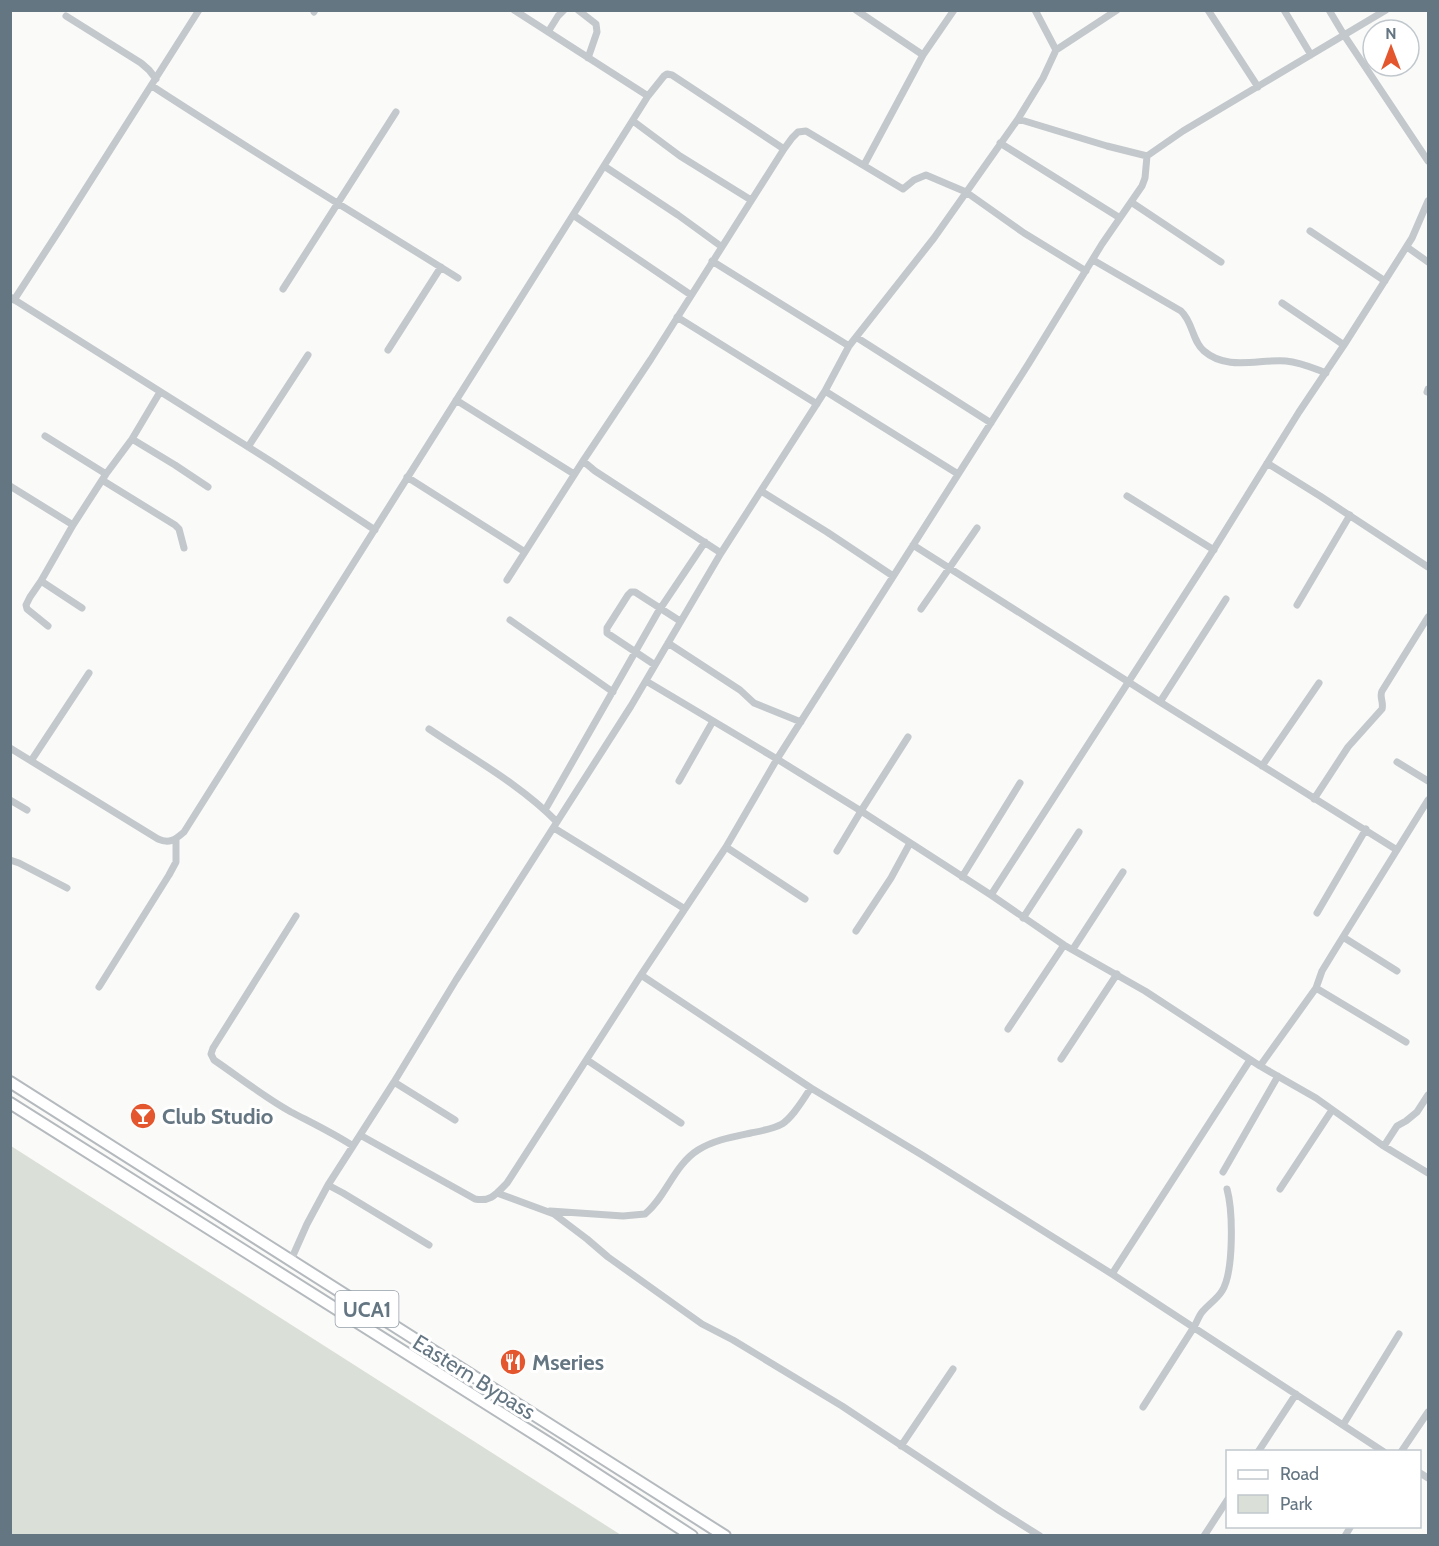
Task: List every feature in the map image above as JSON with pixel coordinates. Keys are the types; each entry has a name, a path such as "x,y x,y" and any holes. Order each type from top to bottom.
{"main road":[{"name":"Eastern Bypass","path":"10,1082 725,1536"},
{"name":"Eastern Bypass","path":"10,1103 486,1403 692,1536"},
{"path":"669,1521 679,1507"}],"street":[{"path":"199,10 154,83 12,298 375,530"},
{"path":"514,10 648,96"},
{"path":"548,32 564,10"},
{"path":"578,10 596,24 597,28 588,58"},
{"path":"856,10 923,55"},
{"path":"864,165 923,55 954,10"},
{"path":"1035,10 1056,50"},
{"path":"291,1260 328,1185 646,681 721,553 825,391 849,346 934,238 1018,119 1043,78 1056,50 1117,10"},
{"path":"1208,10 1258,87"},
{"path":"1284,10 1311,55"},
{"path":"1329,10 1428,161"},
{"path":"1018,119 1147,156 1183,131 1386,10"},
{"path":"66,16 141,63 149,70 154,83 235,141 338,202 458,278"},
{"path":"10,748 158,839 165,842 176,840 184,832 648,96 664,76 672,75 784,149"},
{"path":"283,289 396,112"},
{"path":"633,121 680,156 751,200"},
{"path":"507,580 784,149 798,132 806,131 903,189 914,180 926,175 966,192 1024,233 1086,271"},
{"path":"1000,143 1120,218"},
{"path":"360,1135 475,1199 485,1200 507,1183 726,847 777,759 1142,186 1147,156"},
{"path":"604,166 722,247"},
{"path":"991,896 1214,550 1299,412 1407,247 1428,201"},
{"path":"1131,202 1221,262"},
{"path":"573,214 691,295"},
{"path":"1310,231 1385,280"},
{"path":"1407,247 1428,262"},
{"path":"1093,260 1181,311 1188,319 1199,346 1207,354 1235,363 1277,360 1299,362 1326,373"},
{"path":"712,261 849,346"},
{"path":"388,350 441,267"},
{"path":"1282,303 1344,345"},
{"path":"677,317 817,404"},
{"path":"856,337 991,423"},
{"path":"248,447 308,354"},
{"path":"825,391 958,474"},
{"path":"48,626 27,609 26,605 73,525 132,439 160,392"},
{"path":"456,400 574,474"},
{"path":"45,436 175,525 179,529 184,548"},
{"path":"132,439 208,487"},
{"path":"583,461 721,553"},
{"path":"1267,463 1428,567"},
{"path":"407,477 525,552"},
{"path":"10,486 73,525"},
{"path":"761,491 893,576"},
{"path":"1127,496 1214,550"},
{"path":"1297,605 1350,515"},
{"path":"921,609 977,528"},
{"path":"545,810 661,608 705,542"},
{"path":"913,545 1397,850"},
{"path":"41,581 82,608"},
{"path":"655,665 607,633 607,628 631,592 680,621"},
{"path":"1160,702 1226,599"},
{"path":"1314,799 1348,747 1382,709 1382,691 1428,618"},
{"path":"510,620 613,692"},
{"path":"668,643 740,690 754,702 801,722"},
{"path":"31,761 89,674"},
{"path":"646,681 861,811 1064,945 1117,974 1250,1060 1316,1098 1384,1146 1428,1173"},
{"path":"1262,766 1319,683"},
{"path":"679,781 713,721"},
{"path":"429,729 510,783 545,810 556,825 685,909"},
{"path":"837,851 908,737"},
{"path":"1397,762 1428,781"},
{"path":"962,877 1020,783"},
{"path":"10,800 27,810"},
{"path":"1260,1066 1316,988 1322,971 1428,800"},
{"path":"1317,913 1366,829"},
{"path":"1023,918 1079,832"},
{"path":"99,987 176,862 176,840"},
{"path":"856,931 891,878 910,843"},
{"path":"726,847 805,899"},
{"path":"10,860 67,888"},
{"path":"1073,949 1123,872"},
{"path":"297,916 211,1054 214,1060 266,1096 353,1146"},
{"path":"1343,937 1397,971"},
{"path":"1008,1029 1064,945"},
{"path":"1061,1059 1117,974"},
{"path":"641,975 811,1088 1112,1274 1381,1450"},
{"path":"1316,988 1406,1042"},
{"path":"586,1059 681,1124"},
{"path":"1112,1274 1250,1060"},
{"path":"1223,1172 1278,1076"},
{"path":"394,1082 455,1120"},
{"path":"497,1193 547,1210 623,1216 645,1214 696,1150 727,1138 780,1125 811,1088"},
{"path":"1384,1146 1396,1126 1417,1112 1428,1095"},
{"path":"1280,1189 1332,1110"},
{"path":"328,1185 429,1245"},
{"path":"1143,1407 1200,1315 1220,1295 1227,1281 1231,1209 1227,1189"},
{"path":"547,1210 702,1324 842,1406 1040,1536"},
{"path":"1343,1425 1399,1334"},
{"path":"902,1446 953,1369"},
{"path":"1259,1450 1296,1394"},
{"path":"1402,1450 1428,1412"},
{"path":"1204,1536 1226,1501"}],"green space":[{"path":"11,1146 621,1535 11,1535"}],"place":[{"name":"Club Studio","path":"143,1116"},
{"name":"Mseries","path":"513,1362"}]}
